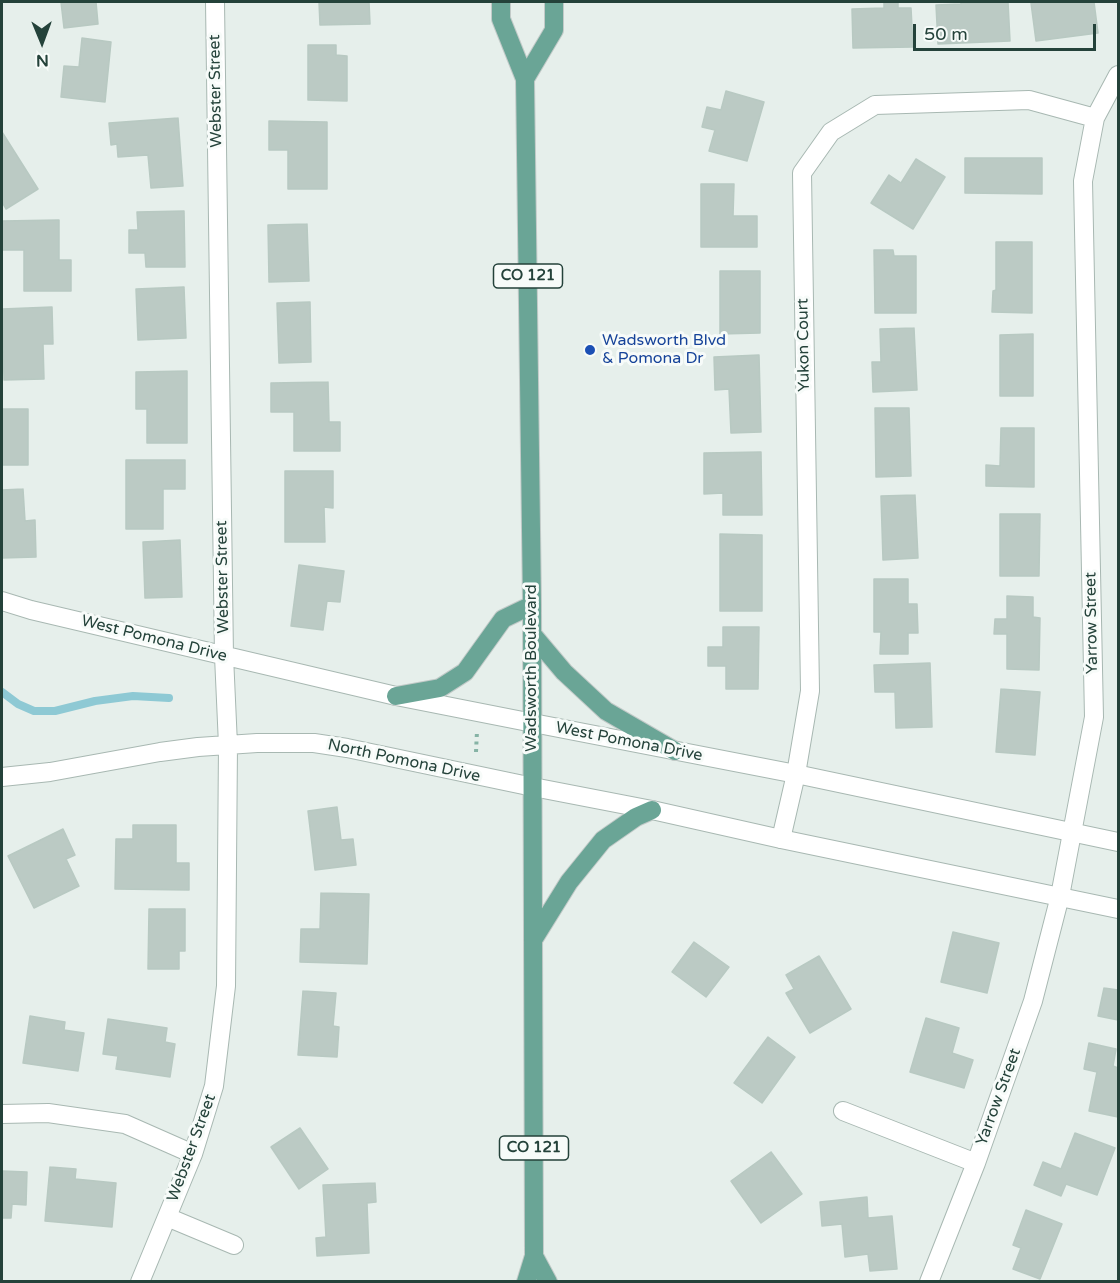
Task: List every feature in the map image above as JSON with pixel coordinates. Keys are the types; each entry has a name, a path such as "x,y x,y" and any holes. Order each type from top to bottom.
{"main road":[{"name":"Wadsworth Boulevard","path":"501,2 501,19 525,79 533,723 534,1256 526,1281"},
{"path":"525,79 554,30 554,2"},
{"path":"396,696 440,688 465,672 503,619 532,605"},
{"path":"532,634 564,672 606,711 675,751"},
{"path":"533,940 569,882 603,840 636,817 652,810"},
{"name":"Wadsworth Boulevard","path":"534,1256 548,1281"}],"street":[{"name":"Webster Street","path":"140,1281 193,1154 214,1086 226,986 228,745 224,656 215,2"},
{"name":"Yarrow Street","path":"929,1281 976,1163 1033,1001 1060,896 1094,717 1083,182 1095,118 1119,75"},
{"name":"Yukon Court","path":"781,839 796,774 810,691 802,173 831,132 875,105 1029,100 1095,118"},
{"name":"West Pomona Drive","path":"2,601 31,610 396,696 796,774 1119,842"},
{"name":"North Pomona Drive","path":"2,777 50,772 198,747 286,743 347,748 652,810"},
{"path":"652,810 1119,909"},
{"name":"Yarrow Street","path":"843,1111 976,1163"},
{"path":"2,1114 48,1113 126,1124 193,1154"},
{"name":"Webster Street","path":"167,1217 234,1245"}],"path":[{"path":"476,752 477,730"}],"building":[{"path":"61,2 96,2 98,24 64,28"},
{"path":"319,2 369,2 370,24 320,25"},
{"path":"884,2 898,2 898,8 911,8 913,47 853,48 852,9 884,8"},
{"path":"961,2 1008,2 1010,41 938,44 936,5 961,4"},
{"path":"1094,2 1098,33 1036,41 1031,3"},
{"path":"82,38 111,42 105,102 61,97 64,66 79,67"},
{"path":"308,45 336,45 336,55 347,56 347,101 308,100"},
{"path":"726,91 764,102 747,161 709,151 715,130 702,127 707,107 721,110"},
{"path":"178,118 183,186 151,188 148,155 118,157 117,144 111,145 109,123"},
{"path":"269,121 327,122 327,189 288,189 288,150 269,150"},
{"path":"2,132 38,189 6,209 2,202"},
{"path":"965,158 1042,158 1042,194 965,193"},
{"path":"916,159 945,177 913,229 871,203 889,175 901,183"},
{"path":"701,184 734,184 733,216 757,216 757,247 701,247"},
{"path":"184,211 185,267 146,267 145,253 129,253 129,230 138,230 137,212"},
{"path":"59,220 59,260 71,260 71,291 24,291 24,250 2,250 2,221"},
{"path":"307,224 309,281 269,282 268,225"},
{"path":"996,242 1032,242 1032,313 992,312 993,291 996,290"},
{"path":"874,250 893,250 894,256 916,256 916,313 875,313"},
{"path":"720,271 760,271 760,333 720,334"},
{"path":"184,287 186,338 138,340 136,289"},
{"path":"310,302 311,362 279,363 277,303"},
{"path":"52,307 53,344 43,344 44,379 4,380 2,309"},
{"path":"914,328 917,390 873,392 872,362 881,362 880,329"},
{"path":"1033,334 1033,396 1000,396 1000,335"},
{"path":"759,355 761,432 731,433 729,389 715,390 714,357"},
{"path":"187,371 187,443 147,443 147,409 136,409 136,372"},
{"path":"328,382 329,422 340,422 340,451 294,451 294,412 271,412 271,383"},
{"path":"875,408 909,408 911,476 876,477"},
{"path":"2,409 28,409 28,465 2,465"},
{"path":"1001,428 1034,428 1034,487 986,486 986,465 1000,466"},
{"path":"761,452 762,515 723,515 723,493 704,494 704,453"},
{"path":"126,460 185,460 185,489 163,489 163,529 126,529"},
{"path":"285,471 333,471 333,508 324,507 325,542 285,542"},
{"path":"23,489 25,521 35,520 36,557 2,558 2,490"},
{"path":"915,495 918,558 883,560 881,496"},
{"path":"1000,514 1040,514 1039,576 1000,576"},
{"path":"720,534 762,535 762,611 720,611"},
{"path":"180,540 182,597 145,598 143,542"},
{"path":"299,565 344,571 340,602 327,601 323,630 291,626"},
{"path":"874,579 908,579 908,604 917,604 918,633 908,633 908,654 880,654 881,632 874,632"},
{"path":"1007,596 1033,597 1033,617 1040,618 1039,670 1007,669 1007,634 994,634 995,619 1007,619"},
{"path":"723,627 759,627 758,689 726,689 726,666 708,666 708,647 723,647"},
{"path":"930,663 932,727 896,728 895,692 875,692 874,665"},
{"path":"1001,689 1040,692 1035,755 996,752"},
{"path":"337,807 341,840 353,839 356,865 315,870 308,811"},
{"path":"133,825 176,825 176,863 189,863 189,890 115,889 116,839 133,839"},
{"path":"63,829 75,855 66,859 79,886 34,908 8,856"},
{"path":"321,893 369,894 367,964 300,962 301,929 320,929"},
{"path":"149,909 185,909 185,951 179,951 179,969 148,969"},
{"path":"953,932 999,943 987,993 941,982"},
{"path":"694,942 729,967 706,997 672,972"},
{"path":"819,956 851,1009 810,1033 786,993 794,989 786,975"},
{"path":"1104,988 1118,990 1118,1020 1098,1016"},
{"path":"303,991 336,993 333,1026 339,1027 337,1057 298,1055"},
{"path":"30,1016 65,1022 64,1030 84,1033 78,1071 23,1063"},
{"path":"926,1018 959,1028 952,1053 973,1060 964,1088 910,1072"},
{"path":"108,1019 167,1028 165,1042 175,1044 170,1077 116,1069 118,1056 103,1054"},
{"path":"768,1037 795,1057 762,1103 734,1083"},
{"path":"1089,1043 1116,1049 1113,1066 1118,1068 1118,1117 1089,1111 1097,1072 1084,1069"},
{"path":"300,1128 328,1169 299,1189 271,1147"},
{"path":"1075,1133 1115,1148 1097,1195 1066,1184 1061,1196 1034,1185 1043,1162 1061,1169"},
{"path":"771,1152 802,1194 761,1223 731,1181"},
{"path":"50,1167 76,1169 75,1179 116,1183 112,1227 45,1221"},
{"path":"2,1171 27,1172 26,1205 12,1204 11,1218 2,1218"},
{"path":"375,1183 376,1202 367,1203 369,1253 317,1256 316,1238 326,1237 323,1185"},
{"path":"867,1197 868,1218 892,1216 897,1269 870,1271 868,1254 845,1257 842,1224 822,1226 820,1202"},
{"path":"1026,1210 1062,1224 1040,1279 1013,1269 1021,1248 1013,1245"}],"waterway":[{"path":"2,692 18,704 34,711 55,711 95,701 133,696 169,698"}],"place":[{"name":"Wadsworth Blvd & Pomona Dr","path":"590,350"}]}
